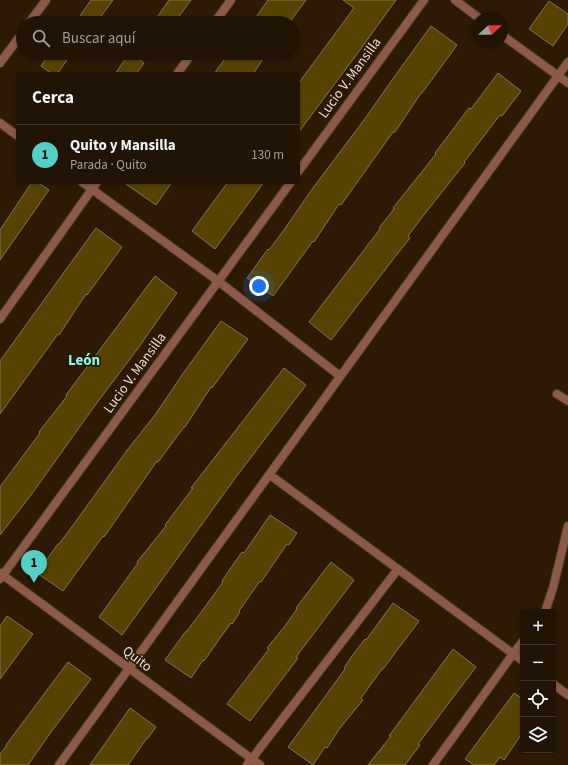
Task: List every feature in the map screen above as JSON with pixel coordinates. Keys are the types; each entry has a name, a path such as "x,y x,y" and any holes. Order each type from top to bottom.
{"street":[{"path":"34,16 46,0"},
{"path":"219,16 231,0"},
{"name":"Lucio V. Mansilla","path":"300,169 424,0"},
{"path":"455,0 472,13"},
{"path":"508,39 568,83"},
{"path":"0,63 16,41"},
{"path":"178,72 187,60"},
{"path":"59,765 568,62"},
{"path":"0,123 16,135"},
{"path":"85,184 218,281 340,376"},
{"path":"0,319 96,184"},
{"name":"Lucio V. Mansilla","path":"1,576 290,184"},
{"path":"557,394 568,401"},
{"path":"270,475 520,659"},
{"path":"547,609 568,526"},
{"path":"249,762 398,569"},
{"name":"Quito","path":"1,576 128,669 249,762 260,765"},
{"path":"433,765 520,645"},
{"path":"556,686 568,695"}],"building":[{"path":"91,0 113,0 101,16 80,16"},
{"path":"169,0 191,0 179,16 158,16"},
{"path":"268,0 306,0 294,16 257,16"},
{"path":"343,0 396,0 300,130 300,81 354,8"},
{"path":"549,1 568,14 568,24 553,46 529,29"},
{"path":"431,26 457,45 421,93 395,132 393,132 341,205 339,204 314,242 313,241 273,296 247,278 284,230"},
{"path":"45,60 67,60 58,72 49,72 41,66"},
{"path":"125,60 140,60 144,63 137,72 116,72"},
{"path":"224,60 262,60 254,72 215,72"},
{"path":"498,73 521,91 502,116 500,115 464,162 465,163 408,236 410,238 331,340 309,322 380,229 379,228 394,209 393,208 436,154 435,153 469,108 471,109"},
{"path":"31,184 40,184 49,190 0,260 0,230"},
{"path":"126,184 171,184 156,205"},
{"path":"227,184 263,184 215,249 192,231"},
{"path":"96,228 122,247 87,295 86,294 59,335 58,334 0,414 0,361"},
{"path":"155,276 177,293 31,495 0,535 0,487 40,433 39,432 67,396 66,395"},
{"path":"221,321 248,339 212,388 211,387 185,427 158,462 157,461 104,537 103,536 63,591 37,573 128,449 155,415"},
{"path":"284,368 306,385 236,477 122,635 99,617 138,563 137,562 166,526 165,525 193,488 191,488"},
{"path":"270,515 297,533 289,545 287,544 239,611 240,612 232,624 231,623 191,678 165,660 223,582 222,581 242,552 244,553"},
{"path":"331,562 354,580 296,657 298,658 250,721 227,704 269,649 267,648 285,626 297,609 296,608"},
{"path":"393,603 419,621 361,698 363,700 340,728 327,748 325,747 313,765 288,747 345,669 344,668 352,656 365,639 366,640"},
{"path":"7,616 33,634 0,679 0,626"},
{"path":"453,649 476,667 418,744 420,745 405,765 368,765 391,736 389,736"},
{"path":"68,662 91,679 28,765 0,765 0,754"},
{"path":"514,693 520,697 520,736 504,760 500,757 494,765 474,765 465,759"},
{"path":"130,708 156,727 128,765 90,765"}],"place":[{"name":"Quito y Mansilla","path":"34,583"}],"district":[{"name":"León","path":"84,360"}]}
